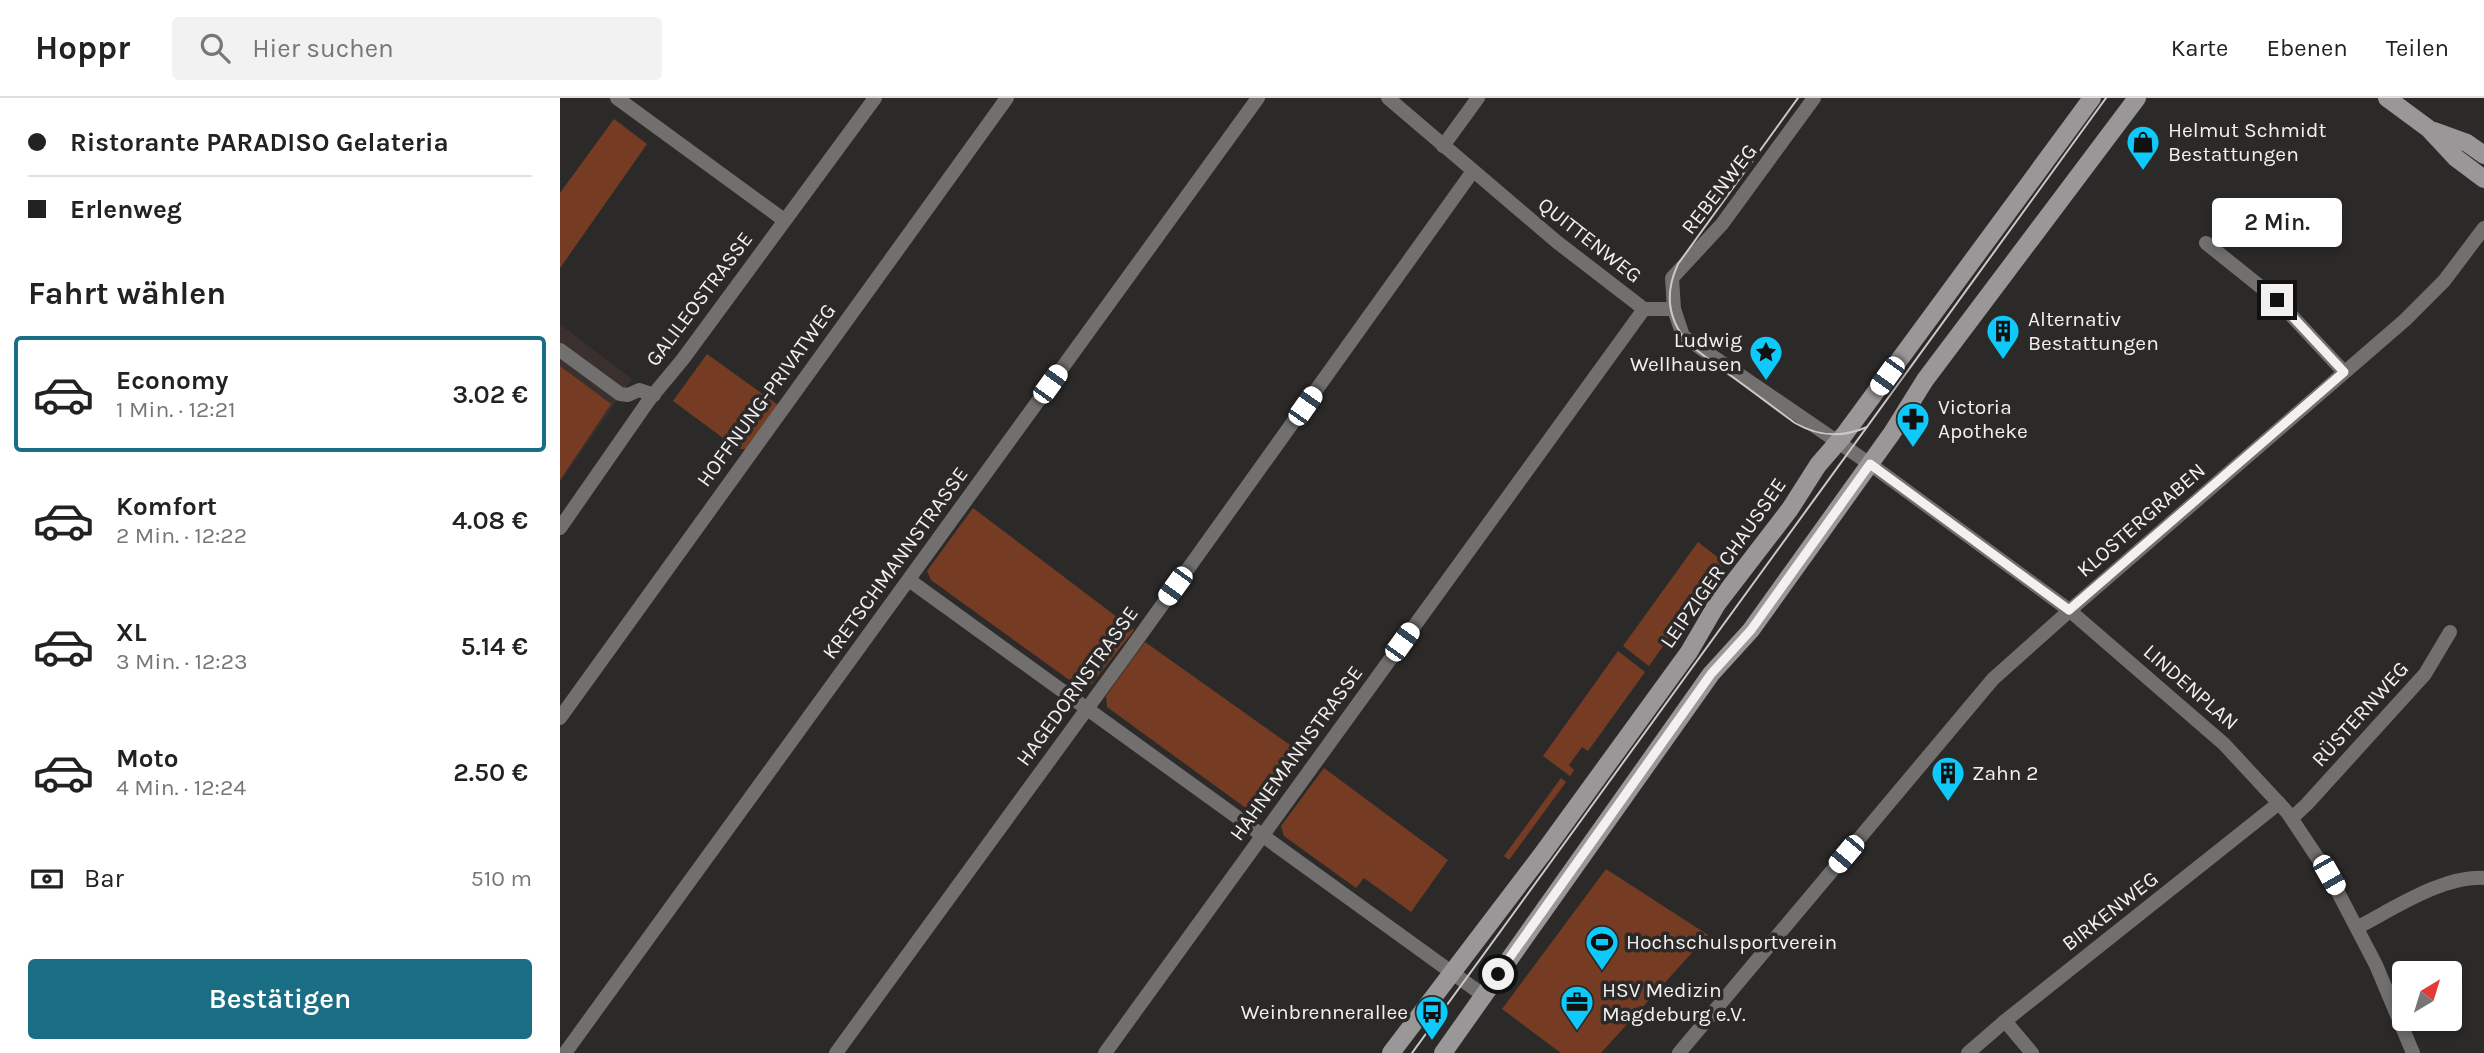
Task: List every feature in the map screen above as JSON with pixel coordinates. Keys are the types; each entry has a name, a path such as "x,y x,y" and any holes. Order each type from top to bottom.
{"main road":[{"name":"LEIPZIGER CHAUSSEE","path":"1391,1053 1592,786 1689,652 1717,604 2092,98"},
{"path":"1443,1053 1711,674 1751,630 1892,433 1925,380 2137,98"},
{"path":"2388,98 2429,129 2456,158 2484,179"},
{"path":"2429,129 2467,143 2484,155"}],"street":[{"path":"617,98 784,220"},
{"name":"GALILEOSTRASSE","path":"560,528 654,395 875,98"},
{"name":"HOFFNUNG-PRIVATWEG","path":"560,718 1007,98"},
{"name":"KRETSCHMANNSTRASSE","path":"565,1053 1258,98"},
{"name":"QUITTENWEG","path":"1388,98 1557,242 1644,309 1674,309"},
{"path":"1443,146 1478,98"},
{"name":"REBENWEG","path":"1674,309 1672,278 1722,224 1814,98"},
{"name":"HAGEDORNSTRASSE","path":"836,1053 1473,171"},
{"name":"KLOSTERGRABEN","path":"1679,1053 1986,686 2069,610 2405,320 2444,281 2484,228"},
{"path":"2206,243 2277,300 2344,372"},
{"name":"HAHNEMANNSTRASSE","path":"1105,1053 1644,309"},
{"path":"1674,309 1683,336 1838,442"},
{"path":"560,350 620,394 628,395 641,390 654,395"},
{"name":"LINDENPLAN","path":"1838,442 2069,610 2224,744 2292,818 2329,875 2358,927 2413,1053"},
{"path":"909,580 1483,995"},
{"name":"RÜSTERNWEG","path":"2292,818 2425,674 2450,632"},
{"name":"BIRKENWEG","path":"1968,1053 2279,803"},
{"path":"2358,927 2434,889 2465,879 2484,878"},
{"path":"2005,1021 2032,1053"}],"shaded area":[{"path":"614,119 647,144 560,268 560,193"},
{"path":"560,324 632,379 560,482"},
{"path":"707,354 778,405 745,449 738,449 673,401"},
{"path":"560,366 611,404 560,480"},
{"path":"1779,477 1784,482 1729,557 1725,553"},
{"path":"973,508 1134,630 1090,686 1079,687 931,580 927,571"},
{"path":"1698,542 1725,563 1720,568 1715,565 1703,580 1707,584 1649,666 1623,646"},
{"path":"1145,642 1304,755 1261,814 1254,814 1107,707 1106,696"},
{"path":"1618,651 1645,672 1588,751 1582,747 1569,765 1574,770 1570,776 1543,756"},
{"path":"1324,768 1448,860 1411,912 1364,878 1356,888 1284,836 1281,826"},
{"path":"1561,778 1566,782 1509,860 1504,856"},
{"name":"Hochschulsportverein","path":"1606,869 1708,935 1601,1053 1561,1053 1502,1009"}],"tram line":[{"path":"1798,98 1678,264 1671,286 1673,317 1691,346 1795,423 1813,431 1831,434 1849,433 1867,427"},
{"path":"1412,1053 2106,98"}],"place":[{"name":"Helmut Schmidt Bestattungen","path":"2143,172"},
{"name":"Alternativ Bestattungen","path":"2003,361"},
{"name":"Ludwig Wellhausen","path":"1766,382"},
{"name":"Victoria Apotheke","path":"1913,449"},
{"name":"Zahn 2","path":"1948,803"},
{"name":"Hochschulsportverein","path":"1602,972"},
{"name":"HSV Medizin Magdeburg e.V.","path":"1577,1032"},
{"name":"Weinbrennerallee","path":"1432,1042"}],"route":[{"path":"1498,974 1711,674 1751,630 1870,464 2069,610 2344,372 2277,300"}]}
